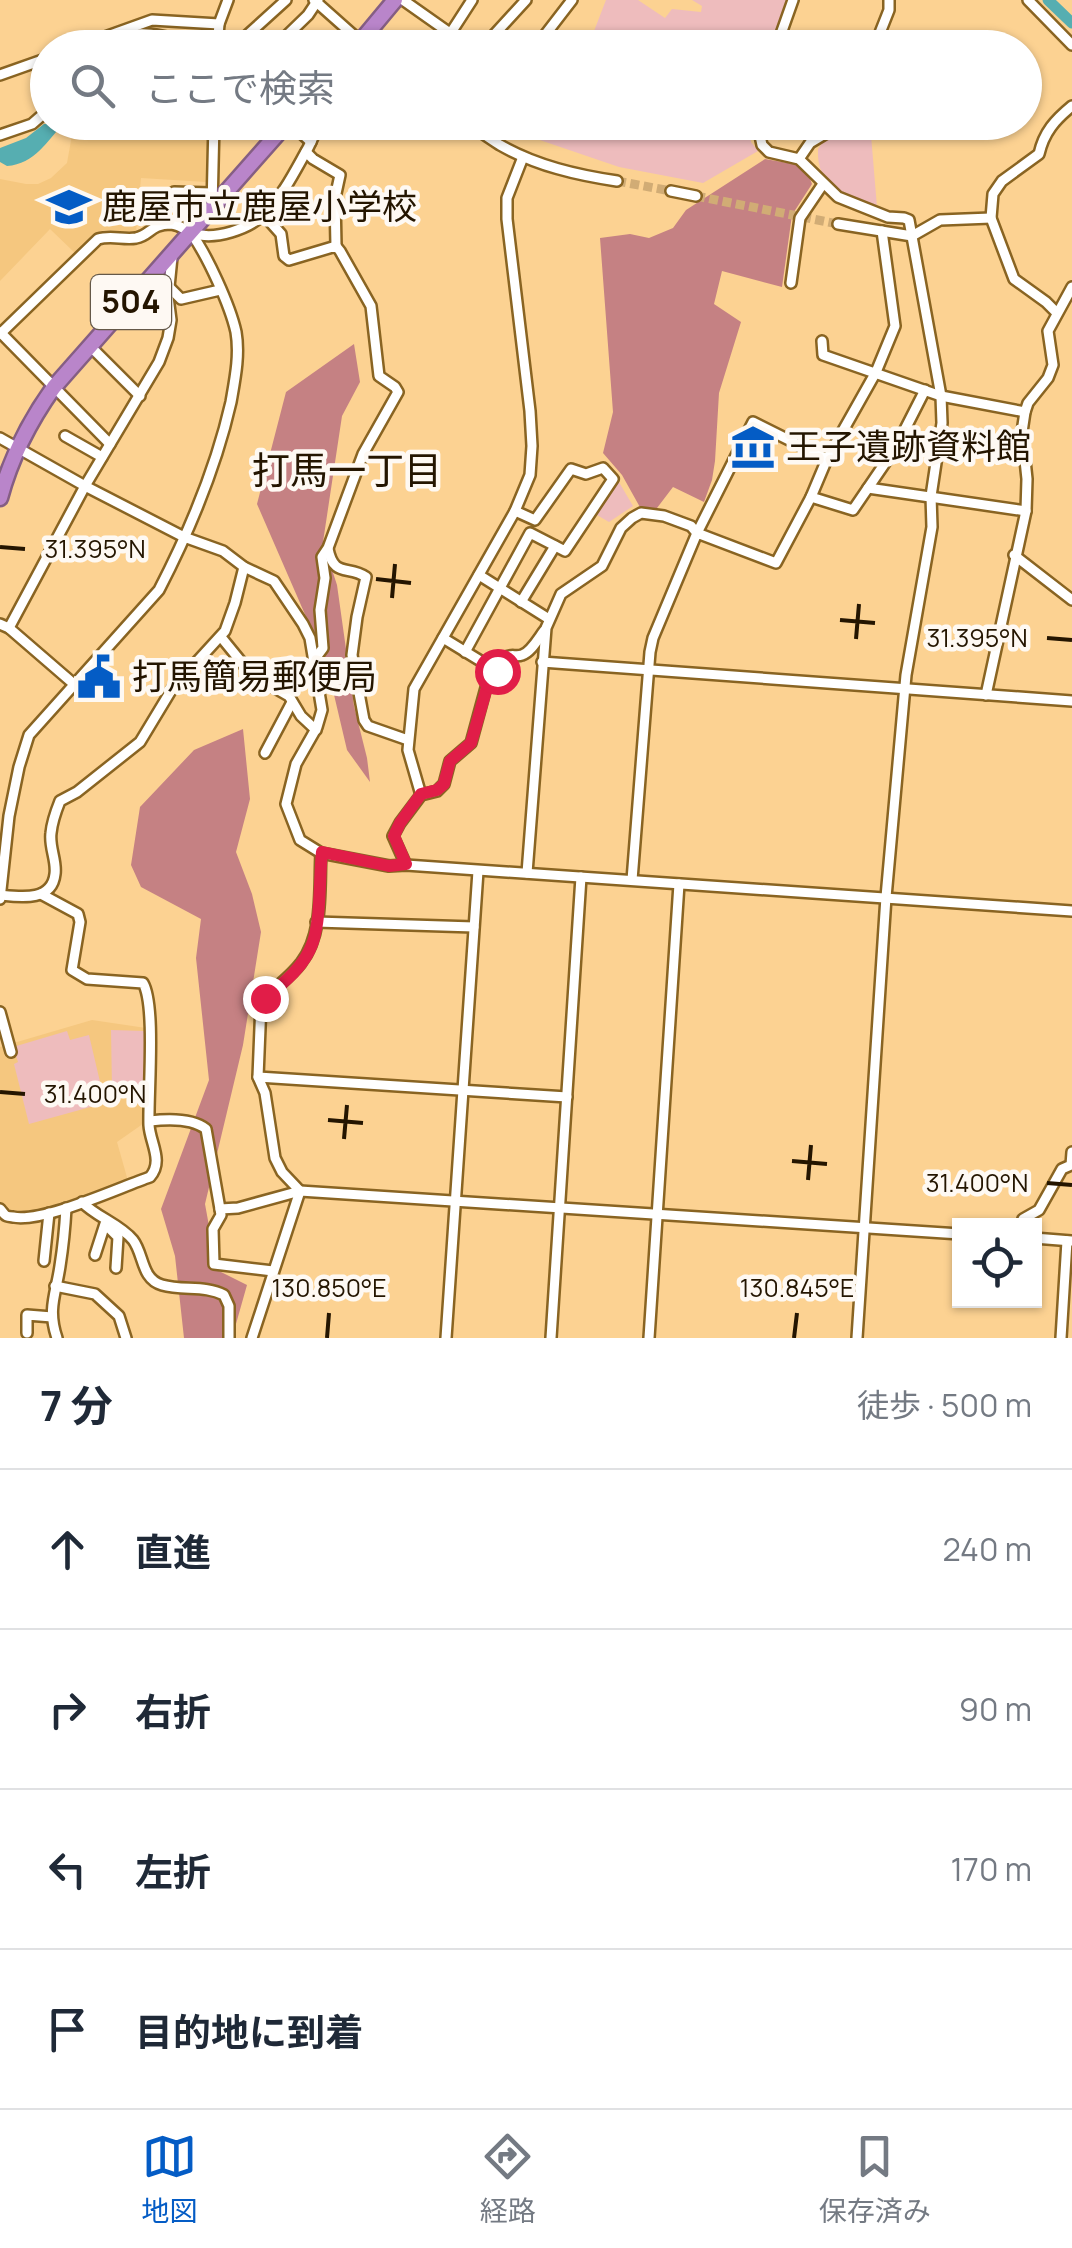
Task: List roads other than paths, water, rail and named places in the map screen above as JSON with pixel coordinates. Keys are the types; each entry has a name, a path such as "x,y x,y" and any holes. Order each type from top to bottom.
{"highway":[{"path":"373,30 395,0"},
{"name":"504","path":"0,498 17,448 54,387 191,233 212,201 271,140"}],"street":[{"path":"219,30 228,0"},
{"path":"253,30 286,0"},
{"path":"403,0 445,30"},
{"path":"455,30 472,0"},
{"path":"498,30 526,0"},
{"path":"782,30 793,0"},
{"path":"881,30 889,0"},
{"path":"1028,0 1072,45"},
{"path":"292,30 316,1 346,30"},
{"path":"548,30 570,1"},
{"path":"124,30 152,20 220,24"},
{"path":"0,76 30,65"},
{"path":"1056,312 1014,279 991,218 994,194 1002,181 1039,154 1042,140 1055,120 1072,106"},
{"path":"0,136 30,125"},
{"path":"174,192 212,201 214,140"},
{"path":"303,140 313,159 340,175 335,198 336,246 371,306 379,376 398,392 363,454 322,557 322,648 314,660"},
{"path":"191,233 219,234 250,224 264,214 312,140"},
{"path":"493,140 523,157 571,174 618,181"},
{"path":"761,140 769,152 799,159 838,196 888,217 908,220 942,396 932,527 904,690 856,1338"},
{"path":"799,159 814,140"},
{"path":"421,794 408,750 414,689 515,511 530,475 530,412 507,219 507,198 523,157"},
{"path":"792,282 800,218 823,184"},
{"path":"671,191 696,196"},
{"path":"264,214 282,234 284,256 289,260 336,246"},
{"path":"838,224 912,236 940,220 991,218"},
{"path":"110,444 0,333 98,240 137,238 154,226 181,226 200,244 236,334 235,382 215,465 159,590 29,735 14,787 0,897 41,894 51,885 56,875 50,834 60,801 140,742 172,689 221,637 244,567"},
{"path":"406,864 394,836 400,823 421,794 444,784 450,761 471,743 488,684 503,658 526,654 565,590 602,566 621,528 632,518 640,513 664,516 691,526 697,534 776,563 896,326 882,231"},
{"path":"75,685 4,626 159,362 168,338 172,255"},
{"path":"169,287 181,299 220,290"},
{"path":"986,694 1026,511 1022,432 1025,412 1054,365 1048,331 1072,287"},
{"path":"822,342 824,355 942,396 1025,412"},
{"path":"90,346 140,396"},
{"path":"811,497 853,510 896,448 925,390"},
{"path":"632,880 653,638 697,534 753,422 827,459"},
{"path":"65,436 102,457"},
{"path":"0,438 184,537 224,551 244,567 274,581 310,638 322,710 316,730 296,764 286,804 300,840 322,852 389,866 406,864 1072,911"},
{"path":"465,652 530,533 565,551 613,480 603,468 586,474 571,469 536,520 515,511"},
{"path":"868,488 1026,511"},
{"path":"522,602 555,546"},
{"path":"328,548 339,570 366,577 352,655 364,720 368,726 408,740"},
{"path":"1014,555 1072,600"},
{"path":"479,575 522,602 547,624"},
{"path":"527,874 547,624"},
{"path":"221,637 252,676 288,696 300,716 316,730"},
{"path":"443,638 497,671"},
{"path":"542,662 1072,702"},
{"path":"265,753 292,702"},
{"path":"300,1191 275,1158 265,1094 258,1078 261,1003 285,982 313,942 322,852"},
{"path":"446,1338 478,871"},
{"path":"551,1338 581,877"},
{"path":"649,1338 680,884"},
{"path":"0,1209 6,1216 16,1218 66,1208 150,1177 157,1162 149,1128 150,1012 146,987 134,981 88,980 72,970 78,914 41,894"},
{"path":"316,922 474,927"},
{"path":"0,1012 11,1052"},
{"path":"258,1078 566,1097"},
{"path":"150,1121 199,1124 206,1129 220,1208 213,1229 214,1264 273,1271"},
{"path":"1025,1218 1039,1210 1062,1169 1071,1165 1072,1152"},
{"path":"220,1208 238,1208 300,1191 952,1234"},
{"path":"252,1338 300,1191"},
{"path":"82,1202 118,1237 116,1268"},
{"path":"57,1338 52,1317 66,1208"},
{"path":"44,1261 49,1213"},
{"path":"95,1255 104,1222"},
{"path":"104,1222 130,1237 153,1281 224,1295 229,1306 229,1338"},
{"path":"1042,1238 1070,1240 1060,1338"},
{"path":"56,1286 95,1294 119,1316 126,1338"},
{"path":"27,1332 27,1315 52,1317"}],"water":[{"path":"30,135 30,140 49,140 25,161 7,166 0,162 0,148"}],"waterway":[{"path":"1048,0 1072,23"}],"tunnel":[{"path":"617,181 671,191"},
{"path":"696,196 838,224"}],"place":[{"name":"鹿屋市立鹿屋小学校","path":"69,207"},
{"name":"王子遺跡資料館","path":"753,447"},
{"name":"打馬簡易郵便局","path":"99,677"}],"district":[{"name":"打馬一丁目","path":"347,471"}]}
